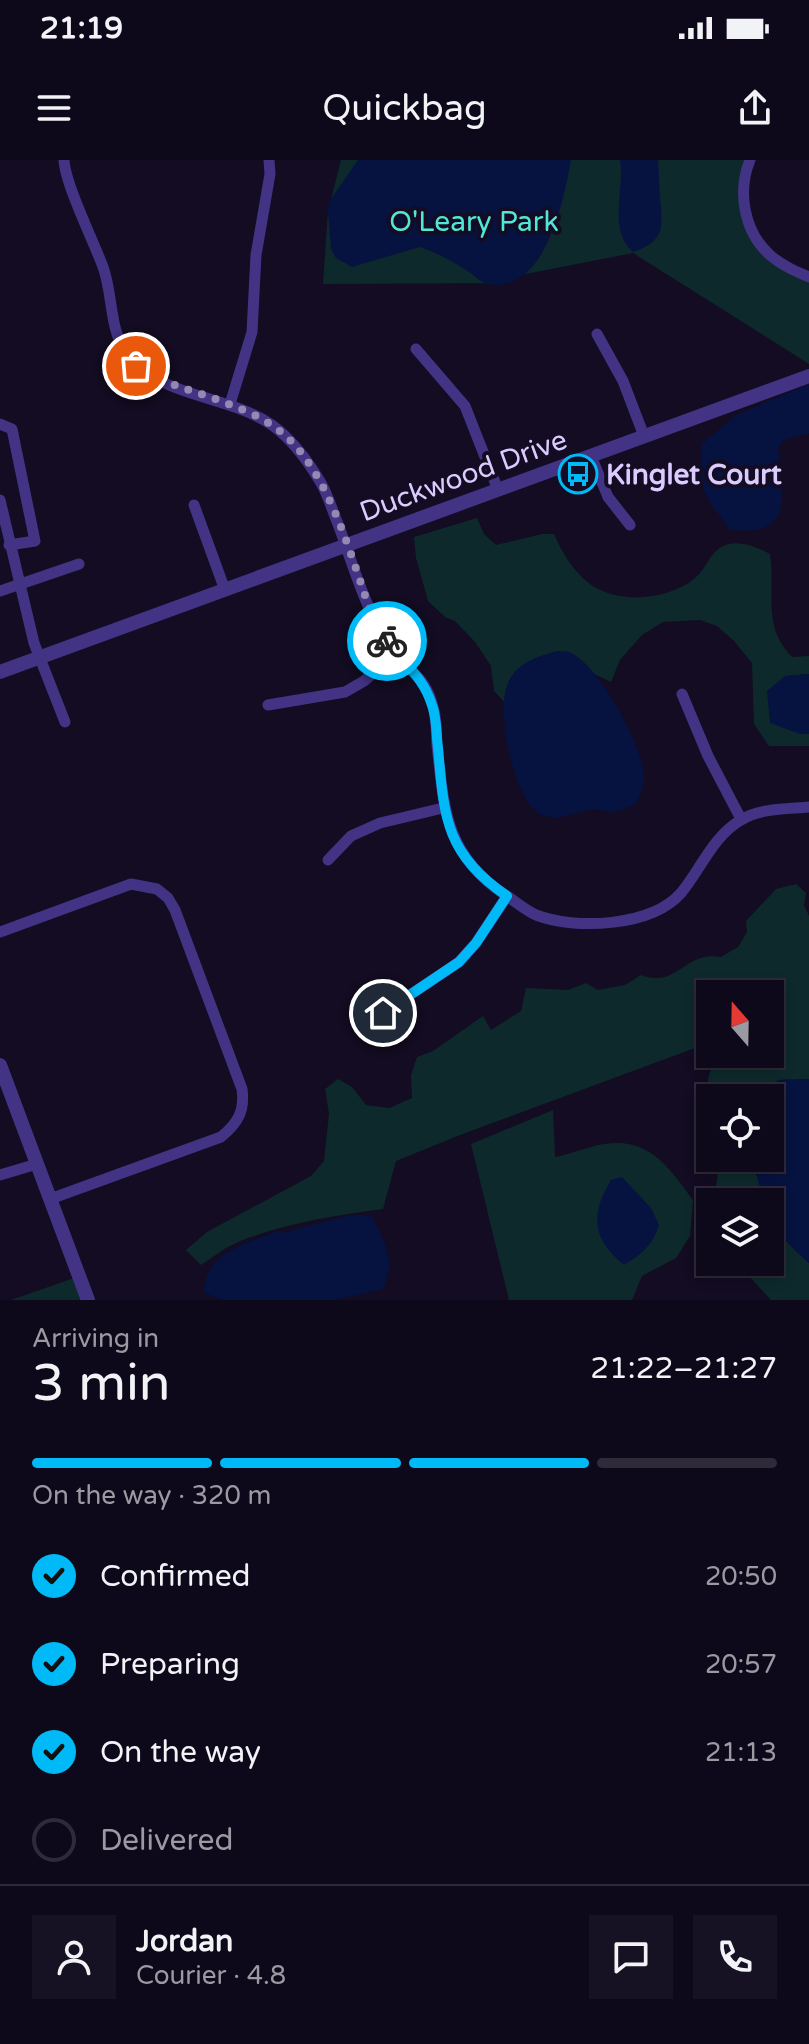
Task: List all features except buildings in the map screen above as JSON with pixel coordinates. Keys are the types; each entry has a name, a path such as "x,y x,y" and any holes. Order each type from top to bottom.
{"street":[{"path":"64,160 105,272 117,332 124,350 136,366 154,379 230,404 271,424 303,454 323,486 374,621 396,654 422,679 434,708 443,808 450,832 463,857 485,881 534,914 566,923 598,924 632,918 679,896 720,838 741,819 766,811 809,807"},
{"path":"230,404 252,332 256,255 270,174 269,160"},
{"path":"750,160 743,188 745,213 755,236 768,253 783,265 809,277"},
{"path":"597,334 623,381 644,436"},
{"path":"416,349 465,406 498,490"},
{"name":"Duckwood Drive","path":"0,672 809,376"},
{"path":"0,424 12,429 35,541 9,545"},
{"path":"591,456 608,497 630,525"},
{"path":"0,500 3,529 34,643 65,722"},
{"path":"194,505 225,590"},
{"path":"0,591 79,564"},
{"path":"268,705 345,692 364,681 396,654"},
{"path":"682,694 708,756 741,819"},
{"path":"328,860 351,836 365,829 443,808"},
{"path":"0,932 131,884 157,889 168,898 175,910 242,1089 244,1103 240,1117 221,1137 50,1199"},
{"path":"383,1013 459,962 476,943 507,896"},
{"path":"0,1065 88,1300"},
{"path":"0,1175 37,1164"}],"green space":[{"name":"O'Leary Park","path":"341,160 750,160 745,213 768,253 809,277 809,364 633,253 526,274 507,283 323,284 328,211"},
{"path":"477,518 484,534 496,545 554,534 569,561 590,584 602,591 629,597 658,595 684,585 700,574 722,546 745,544 770,554 776,633 792,657 809,656 809,674 785,676 800,734 809,734 809,746 769,746 754,724 752,663 717,626 700,620 663,622 642,635 620,660 611,682 569,662 509,707 494,691 491,666 475,642 455,621 445,617 428,601 416,558 414,537"},
{"path":"796,884 806,893 804,905 809,916 809,1079 779,1080 772,1084 708,1084 711,1068 784,1068 784,980 696,980 696,1048 396,1161 383,1209 286,1226 228,1247 201,1265 186,1250 207,1232 311,1176 324,1161 329,1114 325,1089 338,1079 352,1087 366,1105 389,1108 412,1098 411,1075 417,1057 433,1051 483,1016 491,1030 521,1011 526,988 568,990 586,983 598,990 625,985 641,975 664,977 698,959 721,957 738,947 747,932 746,921 776,889"},
{"path":"553,1110 555,1157 604,1144 634,1145 646,1150 666,1166 693,1200 690,1236 676,1258 642,1276 632,1300 509,1300 471,1144"},
{"path":"718,1172 755,1172 761,1188 716,1188"},
{"path":"784,1239 809,1263 809,1300 771,1300 749,1276 784,1276"},
{"path":"74,1278 85,1300 11,1300"}],"shaded area":[{"path":"358,160 571,160 563,198 548,242 536,262 522,276 505,284 485,283 451,261 420,247 352,267 336,258 331,249 329,202"},
{"path":"620,160 658,160 660,232 651,243 633,252 625,243 619,221"},
{"path":"809,384 809,433 784,440 778,448 782,496 775,520 766,527 751,530 730,529 704,490 700,471 702,444 736,415"},
{"path":"557,651 569,652 581,659 605,688 627,726 644,776 635,805 614,812 594,809 554,817 540,814 522,791 509,753 506,733 504,713 508,683 522,665"},
{"path":"809,674 809,734 800,734 770,723 767,691 785,676"},
{"path":"809,1079 809,1263 784,1237 784,1188 761,1188 755,1172 784,1172 784,1084 772,1084 779,1080"},
{"path":"622,1177 651,1208 659,1225 646,1249 624,1265 600,1236 597,1215 611,1180"},
{"path":"351,1215 373,1218 382,1237 389,1261 383,1289 335,1300 223,1300 204,1293 211,1268 230,1251 279,1231"}],"way so far":[{"path":"136,366 154,379 230,404 271,424 303,454 323,486 374,621 387,641"}],"place":[{"name":"Kinglet Court","path":"578,474"}],"route":[{"path":"383,1013 459,962 476,943 507,896 485,881 463,857 450,832 443,808 434,708 422,679 387,641"}]}
